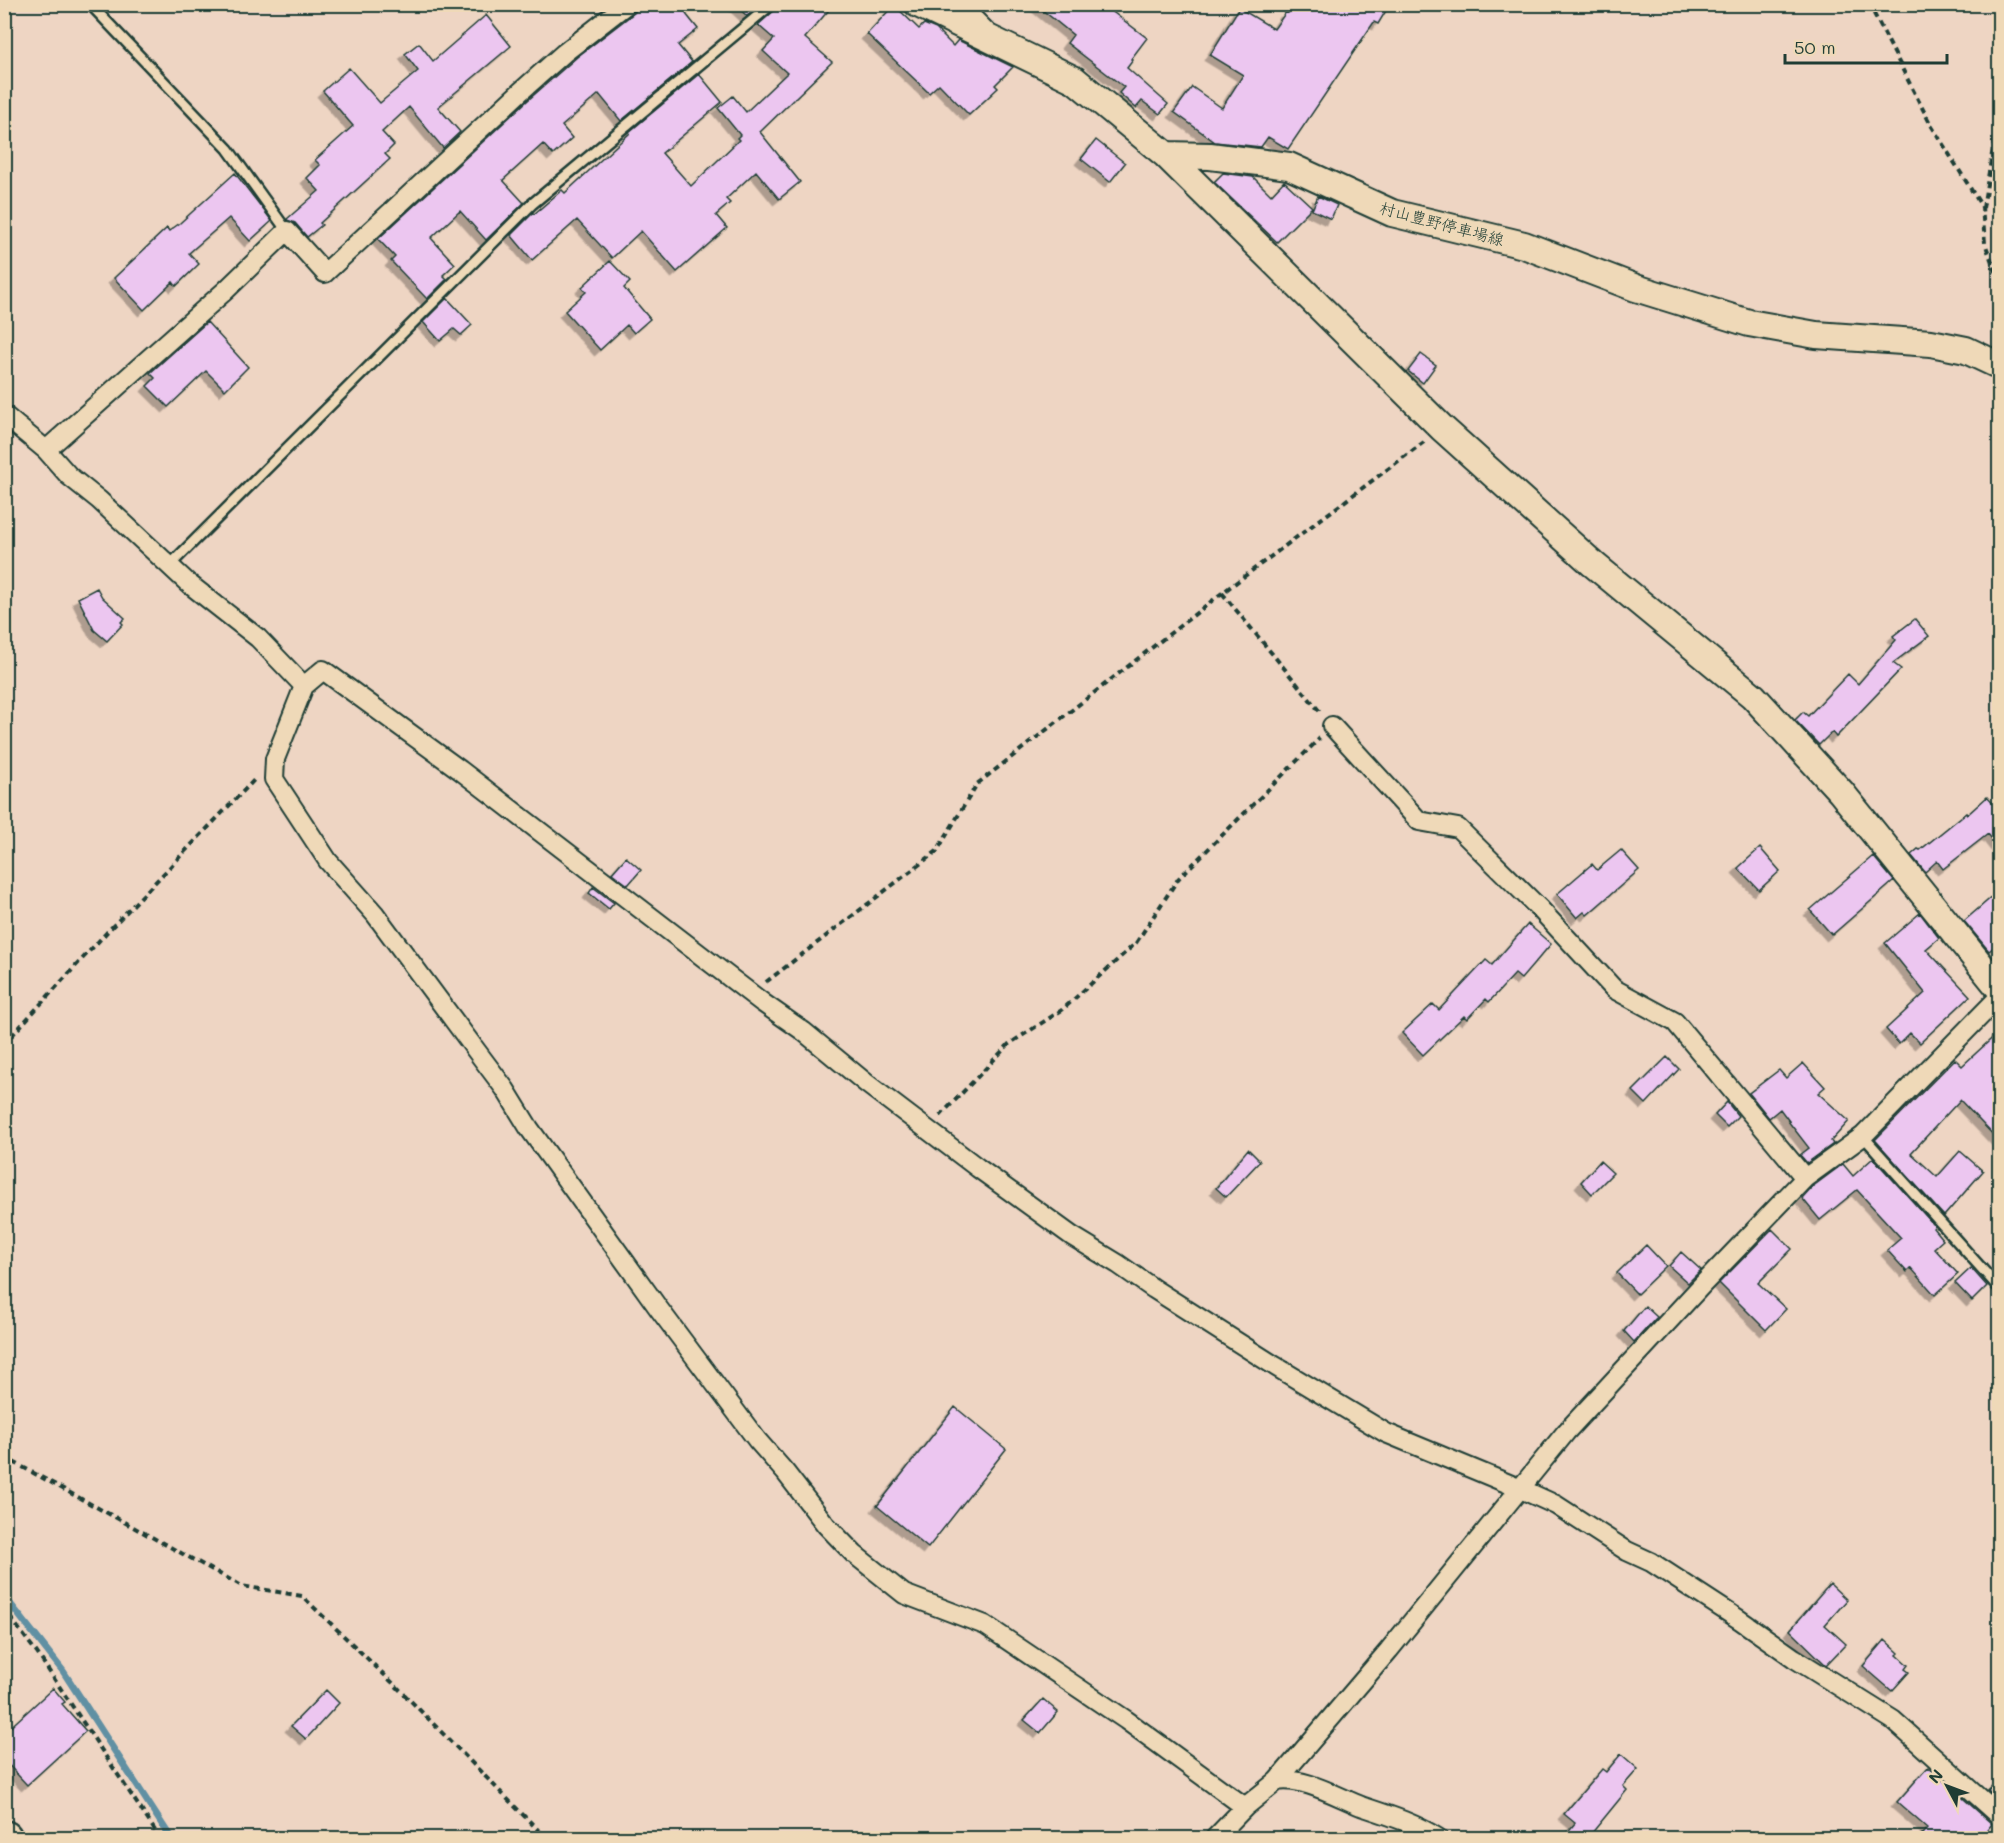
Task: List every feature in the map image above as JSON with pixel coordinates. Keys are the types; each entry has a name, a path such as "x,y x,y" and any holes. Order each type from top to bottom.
{"street":[{"path":"46,450 226,290 287,231 325,273 519,93 564,53 627,4"},
{"path":"918,4 1075,80 1166,155 1442,428 1593,564 1753,696 1841,792 2000,989"},
{"path":"959,4 997,42"},
{"name":"村山豊野停車場線","path":"1166,155 1210,156 1289,166 1392,213 1524,245 1636,288 1749,323 1816,335 1931,343 1965,350 2000,366"},
{"path":"4,415 46,450 69,476 99,500 188,583 258,638 304,686"},
{"path":"1245,1807 1126,1720 985,1625 904,1594 854,1554 833,1532 735,1412 529,1128 492,1071 375,914 328,861 274,779 275,759 304,686 323,670 460,770 802,1031 866,1083 1072,1236 1333,1402 1386,1433 1556,1505 1627,1551 1651,1562 1794,1658 1893,1720 2000,1816"},
{"path":"1332,726 1419,821 1458,828 1540,909 1614,989 1675,1022 1805,1178"},
{"path":"1215,1839 1245,1807 1277,1781 1389,1650 1574,1423 1703,1284 1805,1178 1863,1136 2000,996"},
{"path":"1277,1781 1288,1779 1333,1793 1361,1806 1393,1816 1438,1839"}],"lane":[{"path":"90,4 228,149 287,231"},
{"path":"169,566 532,204 772,4"},
{"path":"1863,1136 2000,1289"}],"path":[{"path":"1869,4 1931,125 1982,207 1985,243 2000,284"},
{"path":"1983,212 2000,106"},
{"path":"751,993 937,851 977,784 1221,593 1442,428"},
{"path":"927,1129 1009,1044 1062,1010 1136,943 1178,879 1332,726 1221,593"},
{"path":"4,1044 107,932 275,759"},
{"path":"4,1457 242,1586 302,1596 396,1686 546,1839"},
{"path":"4,1609 37,1653 160,1839"}],"building":[{"path":"642,4 697,4 686,14 698,29 678,45 692,62 621,121 599,94 562,126 572,138 553,155 543,144 503,180 524,203 486,240 460,211 431,238 455,264 443,275 447,279 427,299 391,261 395,257 378,239 527,101"},
{"path":"734,4 761,4 747,16"},
{"path":"779,4 834,4 805,38 832,62 760,132 800,182 779,199 756,171 726,199 730,203 716,215 727,228 677,272 641,231 612,258 577,220 532,260 511,235 533,213 562,190 565,193 629,132 699,74 722,102 662,153 691,186 739,140 737,138 740,135 718,108 733,96 746,112 787,73 763,51 774,39 758,25"},
{"path":"1035,4 1102,4 1147,38 1127,68 1168,104 1160,114 1142,101 1136,108 1119,93 1124,87 1067,43 1073,35"},
{"path":"1293,4 1390,4 1378,24 1374,22 1288,149 1268,137 1261,147 1215,142 1174,112 1192,87 1222,108 1243,75 1210,55 1239,8 1274,29"},
{"path":"894,5 919,29 924,24 936,29 953,46 958,40 1013,67 995,85 998,88 969,115 939,84 929,93 867,34"},
{"path":"486,15 511,46 438,107 460,132 443,148 409,107 382,132 394,145 385,154 390,159 320,223 322,225 307,237 295,223 287,220 319,191 307,178 320,165 315,160 353,126 323,91 349,68 380,103 418,71 405,54 419,43 433,61"},
{"path":"1096,140 1125,163 1110,182 1081,159"},
{"path":"235,173 272,221 250,241 229,218 189,253 199,264 176,286 173,282 144,310 114,278 167,228 169,231 180,223"},
{"path":"1223,173 1253,177 1271,195 1284,181 1312,207 1277,242 1214,182"},
{"path":"1318,196 1337,205 1331,219 1312,210"},
{"path":"610,261 630,282 624,288 650,319 634,333 627,325 600,350 565,311 586,292 582,287"},
{"path":"447,298 472,325 461,335 454,329 440,341 423,322"},
{"path":"207,322 248,367 225,390 206,371 168,407 147,386 155,378 150,373"},
{"path":"1421,354 1436,365 1423,383 1408,371"},
{"path":"97,588 102,597 125,618 121,622 123,624 107,641 94,630 78,598"},
{"path":"1915,619 1929,636 1893,663 1901,669 1836,737 1832,732 1819,745 1795,720 1803,712 1808,716 1848,674 1858,684 1896,640 1893,636"},
{"path":"1987,797 2000,811 2000,849 1988,834 1943,869 1937,861 1925,872 1911,855 1966,813 1967,815"},
{"path":"1760,848 1780,871 1759,890 1738,868"},
{"path":"1621,850 1639,870 1587,915 1584,912 1577,918 1557,894 1592,864 1597,870"},
{"path":"1873,856 1894,881 1832,935 1810,910"},
{"path":"626,857 641,870 628,885 612,873"},
{"path":"593,887 614,903 609,909 589,893"},
{"path":"2000,890 2000,942 1989,951 1964,921"},
{"path":"1920,913 1939,938 1926,949 1970,996 1920,1043 1910,1033 1899,1044 1886,1029 1925,993 1885,943"},
{"path":"1528,924 1551,944 1521,979 1515,974 1489,1002 1486,999 1467,1019 1464,1016 1423,1055 1402,1033 1433,1004 1439,1010 1486,960 1492,965"},
{"path":"2000,1031 2000,1142 1960,1100 1911,1153 1937,1177 1960,1151 1983,1171 1944,1216 1875,1140 1955,1059 1962,1066"},
{"path":"1667,1057 1679,1069 1646,1104 1633,1091"},
{"path":"1803,1063 1825,1087 1818,1093 1849,1121 1831,1141 1833,1144 1807,1163 1800,1155 1809,1148 1780,1109 1769,1118 1749,1093 1779,1070 1786,1078"},
{"path":"1727,1102 1738,1116 1727,1127 1715,1115"},
{"path":"1248,1149 1260,1161 1226,1197 1216,1188"},
{"path":"1873,1158 1935,1226 1933,1228 1943,1240 1934,1248 1958,1274 1935,1295 1911,1268 1907,1272 1887,1250 1901,1238 1857,1190 1820,1220 1802,1198 1812,1187 1843,1164 1853,1176"},
{"path":"1600,1161 1613,1173 1592,1194 1581,1182"},
{"path":"1772,1229 1792,1249 1758,1283 1786,1309 1766,1330 1719,1283"},
{"path":"1646,1245 1666,1266 1637,1294 1617,1273"},
{"path":"1681,1252 1701,1270 1688,1283 1669,1266"},
{"path":"1971,1268 1987,1286 1972,1301 1955,1283"},
{"path":"1645,1306 1657,1317 1634,1342 1624,1331"},
{"path":"955,1407 1006,1449 928,1548 877,1506"},
{"path":"1830,1584 1847,1600 1825,1625 1846,1644 1826,1665 1790,1630"},
{"path":"1885,1640 1908,1665 1905,1669 1909,1672 1892,1691 1863,1666"},
{"path":"53,1688 65,1702 62,1704 86,1731 27,1785 4,1760 4,1733"},
{"path":"326,1690 339,1703 306,1739 291,1726"},
{"path":"1043,1699 1058,1712 1040,1733 1024,1720"},
{"path":"1621,1754 1638,1769 1623,1786 1627,1790 1587,1839 1562,1839 1575,1823 1564,1814 1602,1769 1606,1772"},
{"path":"1928,1767 1992,1824 1980,1839 1918,1839 1927,1828 1897,1802"},
{"path":"2000,1778 2000,1800 1988,1790"}],"waterway":[{"path":"4,1596 63,1671 171,1838"}]}
